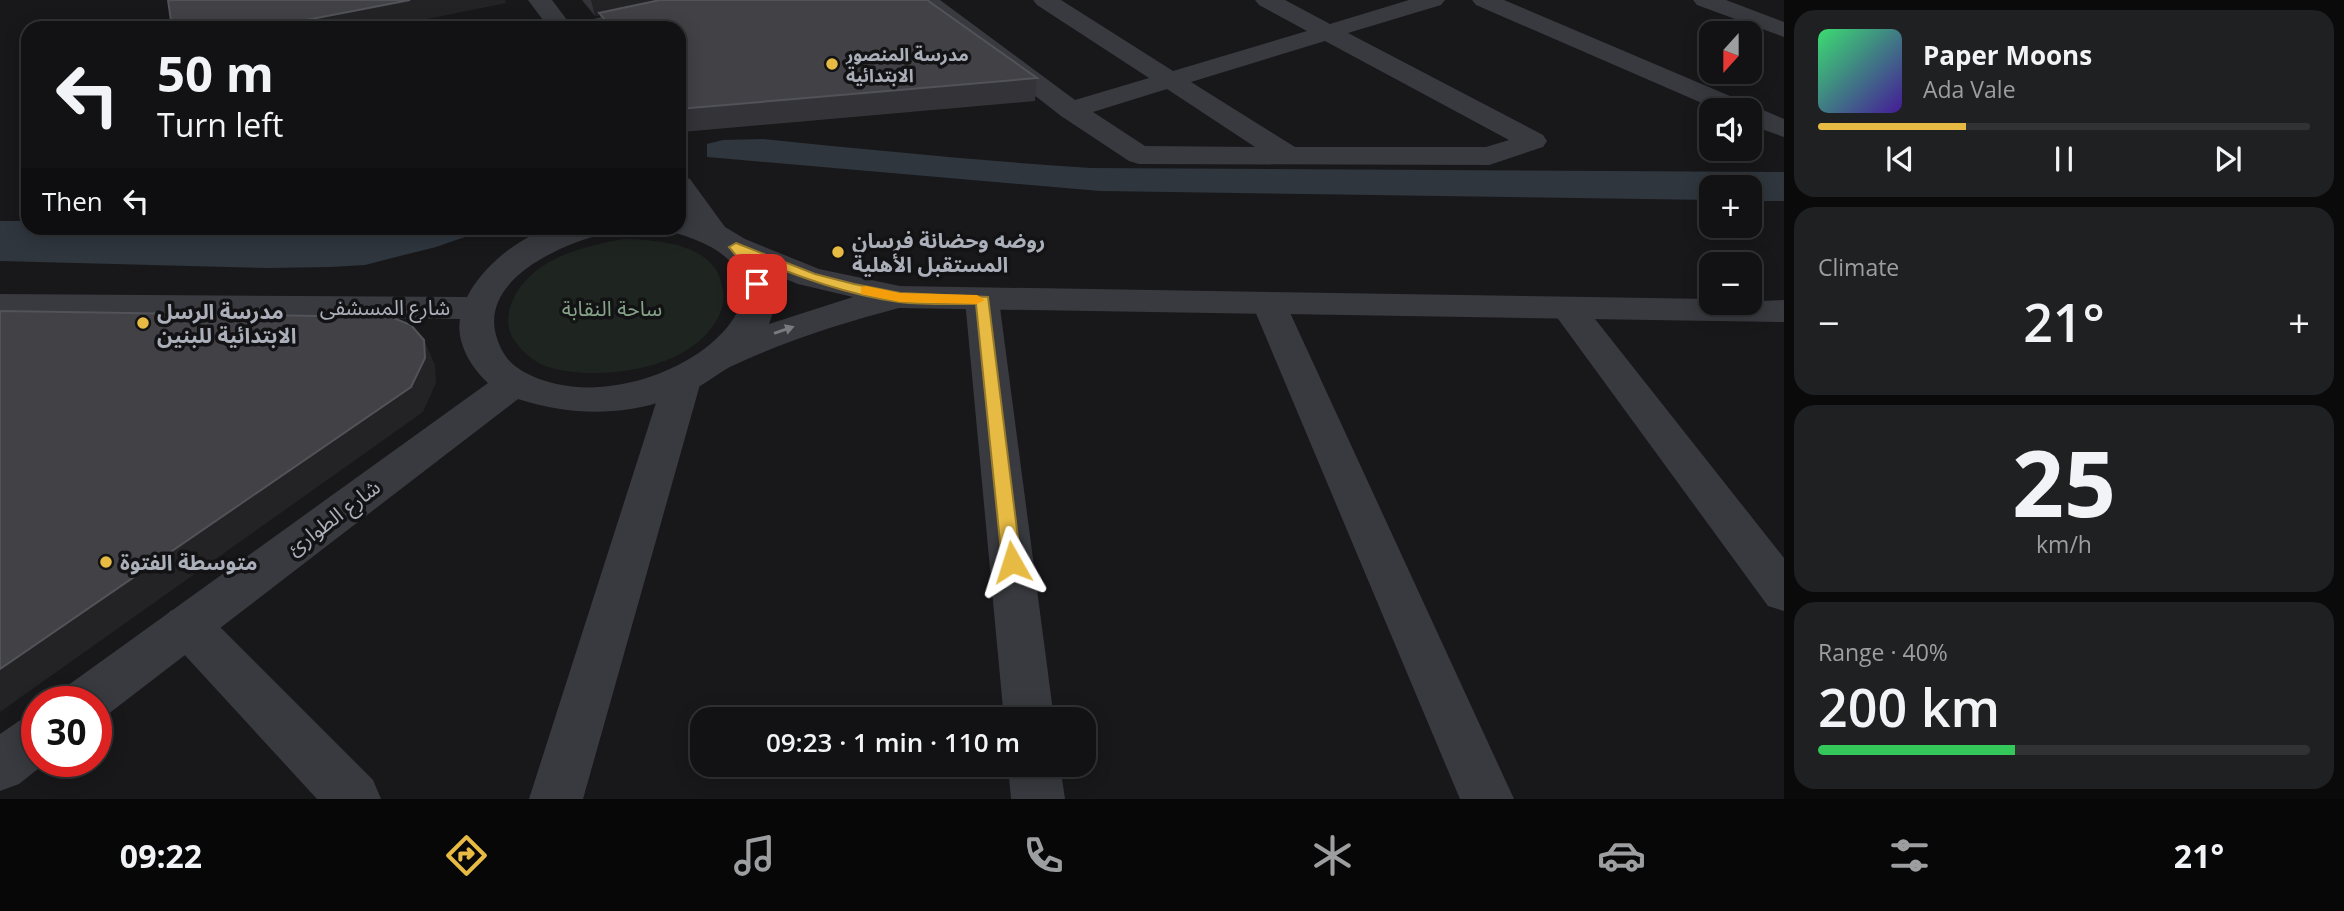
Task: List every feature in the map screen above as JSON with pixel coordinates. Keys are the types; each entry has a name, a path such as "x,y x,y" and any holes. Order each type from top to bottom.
{"street":[{"path":"540,0 556,21"},
{"path":"616,21 710,0"},
{"path":"925,0 1071,110 1139,155 1489,156 1533,141 1267,0"},
{"path":"1045,0 1288,155"},
{"path":"1484,0 1712,98"},
{"path":"1705,0 1784,30"},
{"path":"1071,110 1421,1"},
{"path":"1762,120 1784,130"},
{"path":"686,193 725,240 755,270 760,298 749,328 722,357"},
{"path":"686,226 810,277 900,297 1784,311"},
{"path":"566,235 545,242 514,261 491,283 477,308 475,336 488,362 514,383 551,396 594,399 639,394 682,380 765,337 809,321 900,297"},
{"path":"982,300 1028,707"},
{"name":"شارع المسشفى","path":"0,304 477,308"},
{"path":"1269,304 1487,799"},
{"path":"1568,308 1784,592"},
{"path":"556,799 682,380"},
{"name":"شارع الطوارئ","path":"106,686 514,383"},
{"path":"187,625 354,799"},
{"path":"0,766 21,750"},
{"path":"1035,777 1038,799"}],"green space":[{"name":"ساحة النقابة","path":"625,239 669,243 684,247 709,261 717,272 723,300 716,321 703,338 665,361 618,372 572,372 546,366 530,357 514,340 509,325 511,305 522,286 546,264 561,256"}],"shaded area":[{"path":"763,139 1091,168 1784,172 1784,201 1762,201 1762,175 1699,175 1699,200 1100,191 707,157 707,144 723,140"},
{"path":"0,221 21,221 21,235 471,235 365,265 331,267 268,268 0,261"}],"building":[{"path":"168,0 410,0 301,21 171,21"},
{"name":"مدرسة المنصور الابتدائية","path":"660,0 927,0 1037,78 686,108 686,21 606,21 599,13"},
{"name":"متوسطة الفتوة","path":"0,311 391,317 411,325 424,340 425,358 411,387 0,669"}],"slow traffic":[{"path":"866,290 900,297 977,300"}],"place":[{"name":"مدرسة المنصور الابتدائية","path":"832,64"},
{"name":"روضه وحضانة فرسان المستقبل الأهلية","path":"838,252"},
{"name":"مدرسة الرسل الابتدائية للبنين","path":"143,323"},
{"name":"متوسطة الفتوة","path":"106,562"}],"route":[{"path":"757,284 755,270 736,247 810,277 854,288 900,297 982,300 1012,562"}]}
